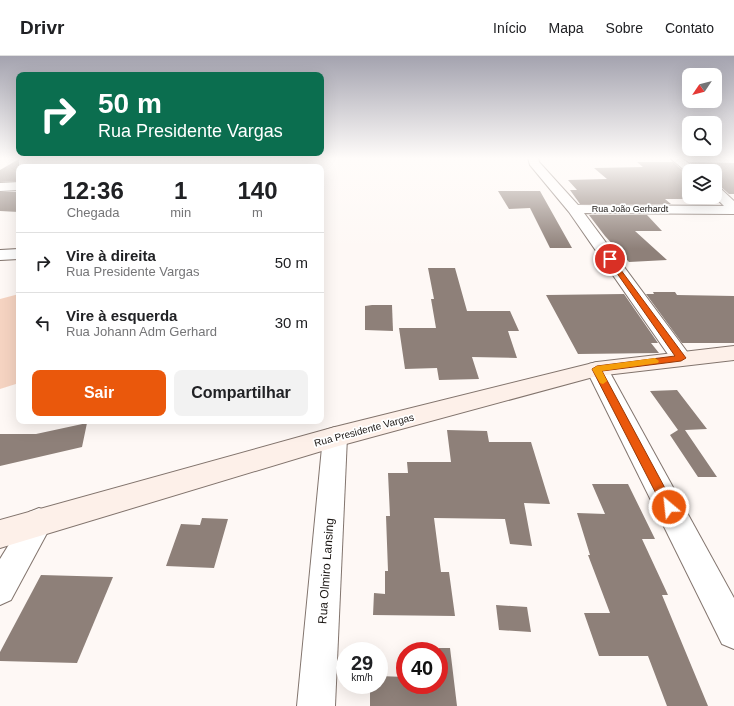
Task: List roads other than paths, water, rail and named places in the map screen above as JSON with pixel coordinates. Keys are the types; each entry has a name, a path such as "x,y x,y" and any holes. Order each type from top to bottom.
{"main road":[{"name":"Rua Presidente Vargas","path":"0,534 335,437 597,369 734,353"}],"street":[{"path":"556,188 574,209 681,358"},
{"path":"722,197 734,209"},
{"name":"Rua João Gerhardt","path":"574,209 734,209"},
{"path":"0,255 16,254"},
{"path":"597,369 734,632"},
{"name":"Rua Olmiro Lansing","path":"316,706 335,437"},
{"path":"0,589 39,522"}]}
